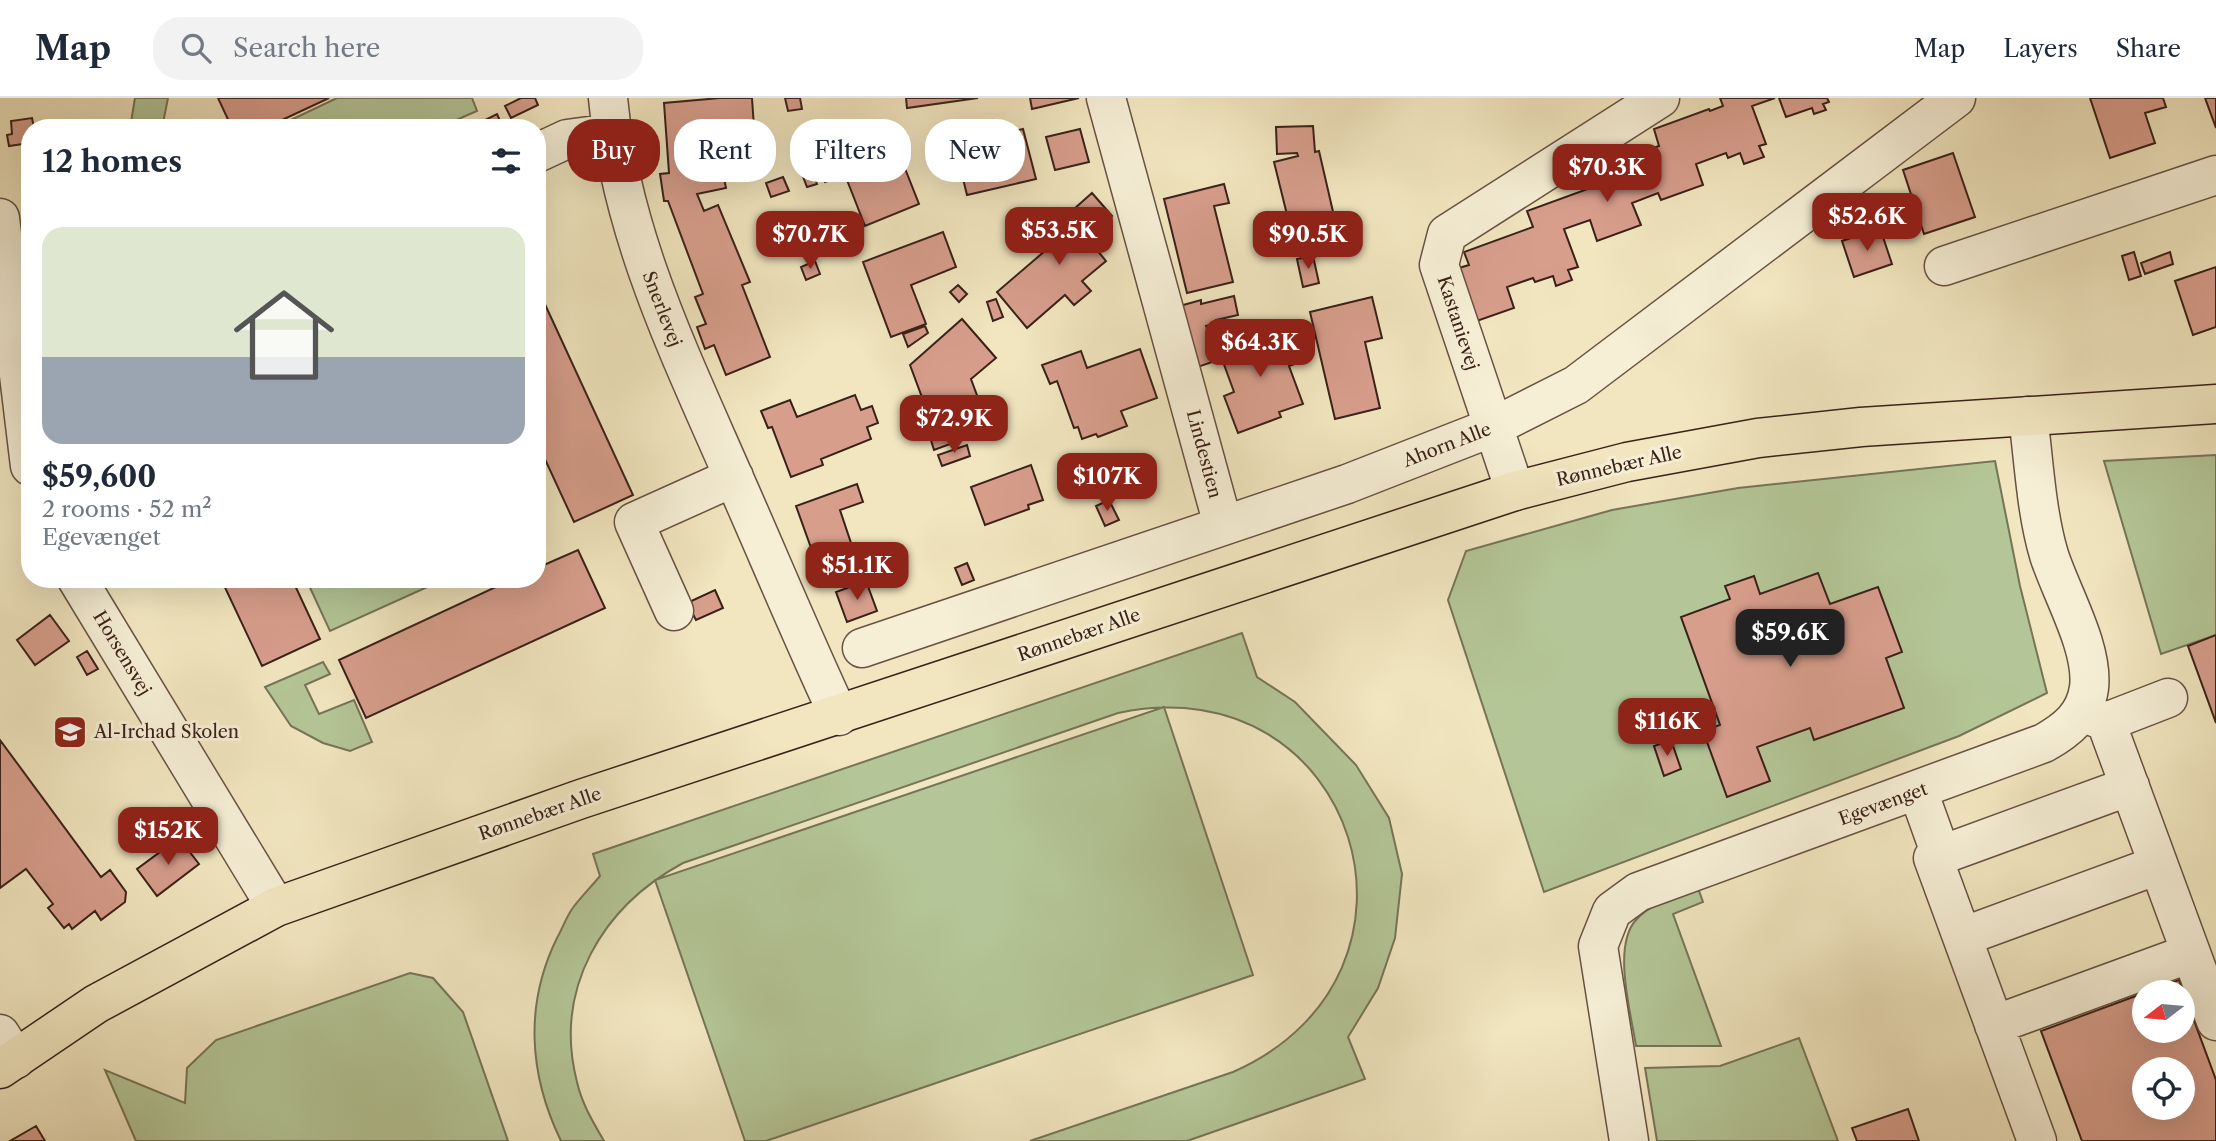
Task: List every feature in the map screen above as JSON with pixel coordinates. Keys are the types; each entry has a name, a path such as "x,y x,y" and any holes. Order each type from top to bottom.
{"main road":[{"name":"Rønnebær Alle","path":"5,1054 276,907 581,799 1515,491 1627,462 1758,438 1861,427 2216,404"}],"street":[{"name":"Lindestien","path":"1107,98 1223,526"},
{"name":"Kastanievej","path":"1515,491 1439,265 1447,234 1660,98"},
{"name":"Ahorn Alle","path":"862,648 1347,484 1493,427 1576,385 1956,98"},
{"name":"Snerlevej","path":"546,149 609,116 628,211 660,311 839,716"},
{"path":"1944,266 2216,175"},
{"path":"0,218 21,392"},
{"path":"2028,416 2049,554 2086,656 2095,717 2130,786 2216,1021"},
{"path":"674,611 634,522 734,477"},
{"name":"Horsensvej","path":"82,588 276,907"},
{"path":"2095,717 2168,698"},
{"name":"Egevænget","path":"1629,1141 1598,946 1612,911 1638,892 2044,743 2095,717"},
{"path":"2037,1141 1933,858 2130,786"},
{"path":"1918,791 1941,855"},
{"path":"1962,937 2158,865"},
{"path":"1994,1025 2191,953"}],"green space":[{"path":"135,98 168,98 164,119 132,119"},
{"path":"337,98 472,98 477,111 459,119 293,119"},
{"path":"2216,455 2216,635 2161,654 2104,461"},
{"path":"1995,461 2020,586 2047,693 1959,736 1544,892 1448,600 1466,551 1612,510 1738,488"},
{"path":"310,588 425,588 330,631"},
{"path":"1242,633 1257,677 1295,702 1356,765 1389,818 1402,874 1395,938 1378,988 1348,1037 1365,1079 1187,1141 1030,1141 1233,1072 1301,1026 1342,968 1357,902 1348,837 1318,779 1268,734 1201,710 1118,713 683,863 654,881 629,903 608,927 591,954 579,983 572,1015 571,1048 579,1090 604,1141 561,1141 542,1091 537,1065 535,1014 546,963 557,938 572,909 600,876 593,854"},
{"path":"323,662 330,674 305,685 319,714 354,700 372,742 350,751 323,743 291,726 265,687"},
{"path":"1164,707 1253,975 766,1141 745,1141 655,880"},
{"path":"1698,888 1703,902 1673,914 1721,1046 1636,1046 1625,980 1625,946 1629,932 1636,920 1649,909"},
{"path":"410,973 433,978 463,1012 508,1141 136,1141 105,1070 185,1103 187,1068 216,1040"},
{"path":"1799,1038 1838,1141 1657,1141 1645,1068 1720,1066"}],"building":[{"path":"218,98 329,98 284,119 228,119"},
{"path":"521,98 535,98 538,105 511,118 505,106"},
{"path":"752,98 753,119 674,119 674,182 725,182 726,188 697,194 704,211 718,205 750,282 742,285 770,357 726,375 714,345 705,349 697,327 706,324 695,297 703,294 668,201 664,201 660,174 669,173 664,103"},
{"path":"785,98 800,98 802,109 788,111"},
{"path":"906,98 978,98 907,108"},
{"path":"1030,98 1079,98 1032,109"},
{"path":"1720,98 1775,98 1752,106 1766,144 1759,146 1764,157 1744,164 1740,153 1728,158 1726,153 1696,164 1703,185 1661,200 1658,193 1632,203 1641,225 1597,241 1590,220 1564,229 1578,267 1568,270 1572,280 1556,286 1553,276 1535,282 1533,278 1507,287 1514,308 1471,323 1452,270 1469,265 1464,252 1533,227 1527,211 1596,186 1590,170 1659,146 1654,129 1723,106"},
{"path":"1779,98 1827,98 1829,102 1823,104 1826,110 1814,114 1812,108 1786,117"},
{"path":"2090,98 2163,98 2166,107 2145,113 2155,143 2110,158"},
{"path":"2205,98 2216,98 2216,128"},
{"path":"21,120 21,144 9,146 7,135 12,134 11,121"},
{"path":"1313,126 1315,152 1319,151 1337,229 1293,239 1274,162 1298,156 1297,153 1277,154 1276,127"},
{"path":"1080,129 1089,162 1055,170 1046,137"},
{"path":"1025,137 1036,179 1025,182"},
{"path":"1953,153 1975,217 1924,234 1903,170"},
{"path":"783,177 789,191 771,197 766,183 776,182"},
{"path":"805,182 816,182 817,184 807,187"},
{"path":"848,182 910,182 919,204 865,226"},
{"path":"964,182 1023,182 967,195"},
{"path":"1224,184 1229,203 1214,206 1233,282 1187,293 1164,199"},
{"path":"1092,193 1112,216 1087,238 1106,261 1082,281 1091,291 1074,305 1065,295 1027,328 997,292 1074,226 1066,216"},
{"path":"1880,228 1892,264 1854,277 1842,241"},
{"path":"943,232 956,267 911,285 926,324 891,337 863,262"},
{"path":"2134,252 2141,276 2129,280 2122,256"},
{"path":"2170,252 2173,264 2145,274 2141,263"},
{"path":"1313,256 1319,283 1303,287 1297,259"},
{"path":"815,261 820,274 806,280 801,267"},
{"path":"2216,267 2216,327 2193,335 2175,281"},
{"path":"958,285 967,294 959,302 950,292"},
{"path":"1234,296 1238,315 1216,320 1217,323 1206,326 1218,360 1192,369 1176,307 1201,300 1201,304"},
{"path":"1372,297 1382,338 1365,342 1380,408 1335,419 1310,312"},
{"path":"996,299 1003,317 993,321 987,302"},
{"path":"546,306 633,495 574,522 546,461"},
{"path":"962,319 996,358 971,379 985,417 949,431 953,443 934,450 930,437 936,435 910,365"},
{"path":"925,326 928,333 908,347 903,334"},
{"path":"1269,331 1272,339 1289,333 1300,362 1289,366 1303,404 1279,412 1281,417 1238,433 1224,396 1234,392 1218,348"},
{"path":"1140,349 1157,398 1121,411 1127,426 1098,437 1096,434 1082,439 1078,427 1074,428 1057,381 1050,384 1042,365 1081,351 1087,368"},
{"path":"855,395 861,410 872,406 878,423 867,427 871,439 821,459 823,465 791,477 772,427 768,428 761,411 790,400 797,417"},
{"path":"967,445 970,456 942,466 938,455"},
{"path":"1031,465 1043,500 1028,505 1029,509 985,525 971,487"},
{"path":"857,484 863,502 840,510 851,543 815,559 796,506"},
{"path":"1109,500 1119,520 1105,526 1096,506"},
{"path":"578,550 605,608 366,718 339,660 494,588 546,588 546,564"},
{"path":"967,563 974,580 962,585 955,568"},
{"path":"1818,573 1830,604 1878,587 1902,652 1886,658 1904,708 1814,740 1810,728 1757,747 1770,781 1727,797 1703,731 1720,725 1681,617 1730,599 1725,586 1754,576 1760,594"},
{"path":"866,581 877,611 847,622 836,592"},
{"path":"225,588 296,588 320,639 262,666"},
{"path":"715,590 723,608 696,620 687,603"},
{"path":"50,615 69,641 35,665 17,640"},
{"path":"2216,635 2216,723 2188,646"},
{"path":"87,651 98,669 87,675 77,657"},
{"path":"0,740 101,877 110,870 126,892 125,902 101,920 95,911 72,929 69,924 64,928 48,908 53,904 26,869 0,888"},
{"path":"1671,740 1681,769 1664,776 1654,746"},
{"path":"179,838 199,864 157,896 137,869"},
{"path":"2132,997 2132,1043 2195,1043 2195,1023 2216,1080 2216,1141 2082,1141 2041,1031"},
{"path":"1908,1109 1919,1141 1857,1141 1852,1128"},
{"path":"36,1126 45,1141 10,1141"}],"place":[{"name":"Al-Irchad Skolen","path":"70,732"}]}
